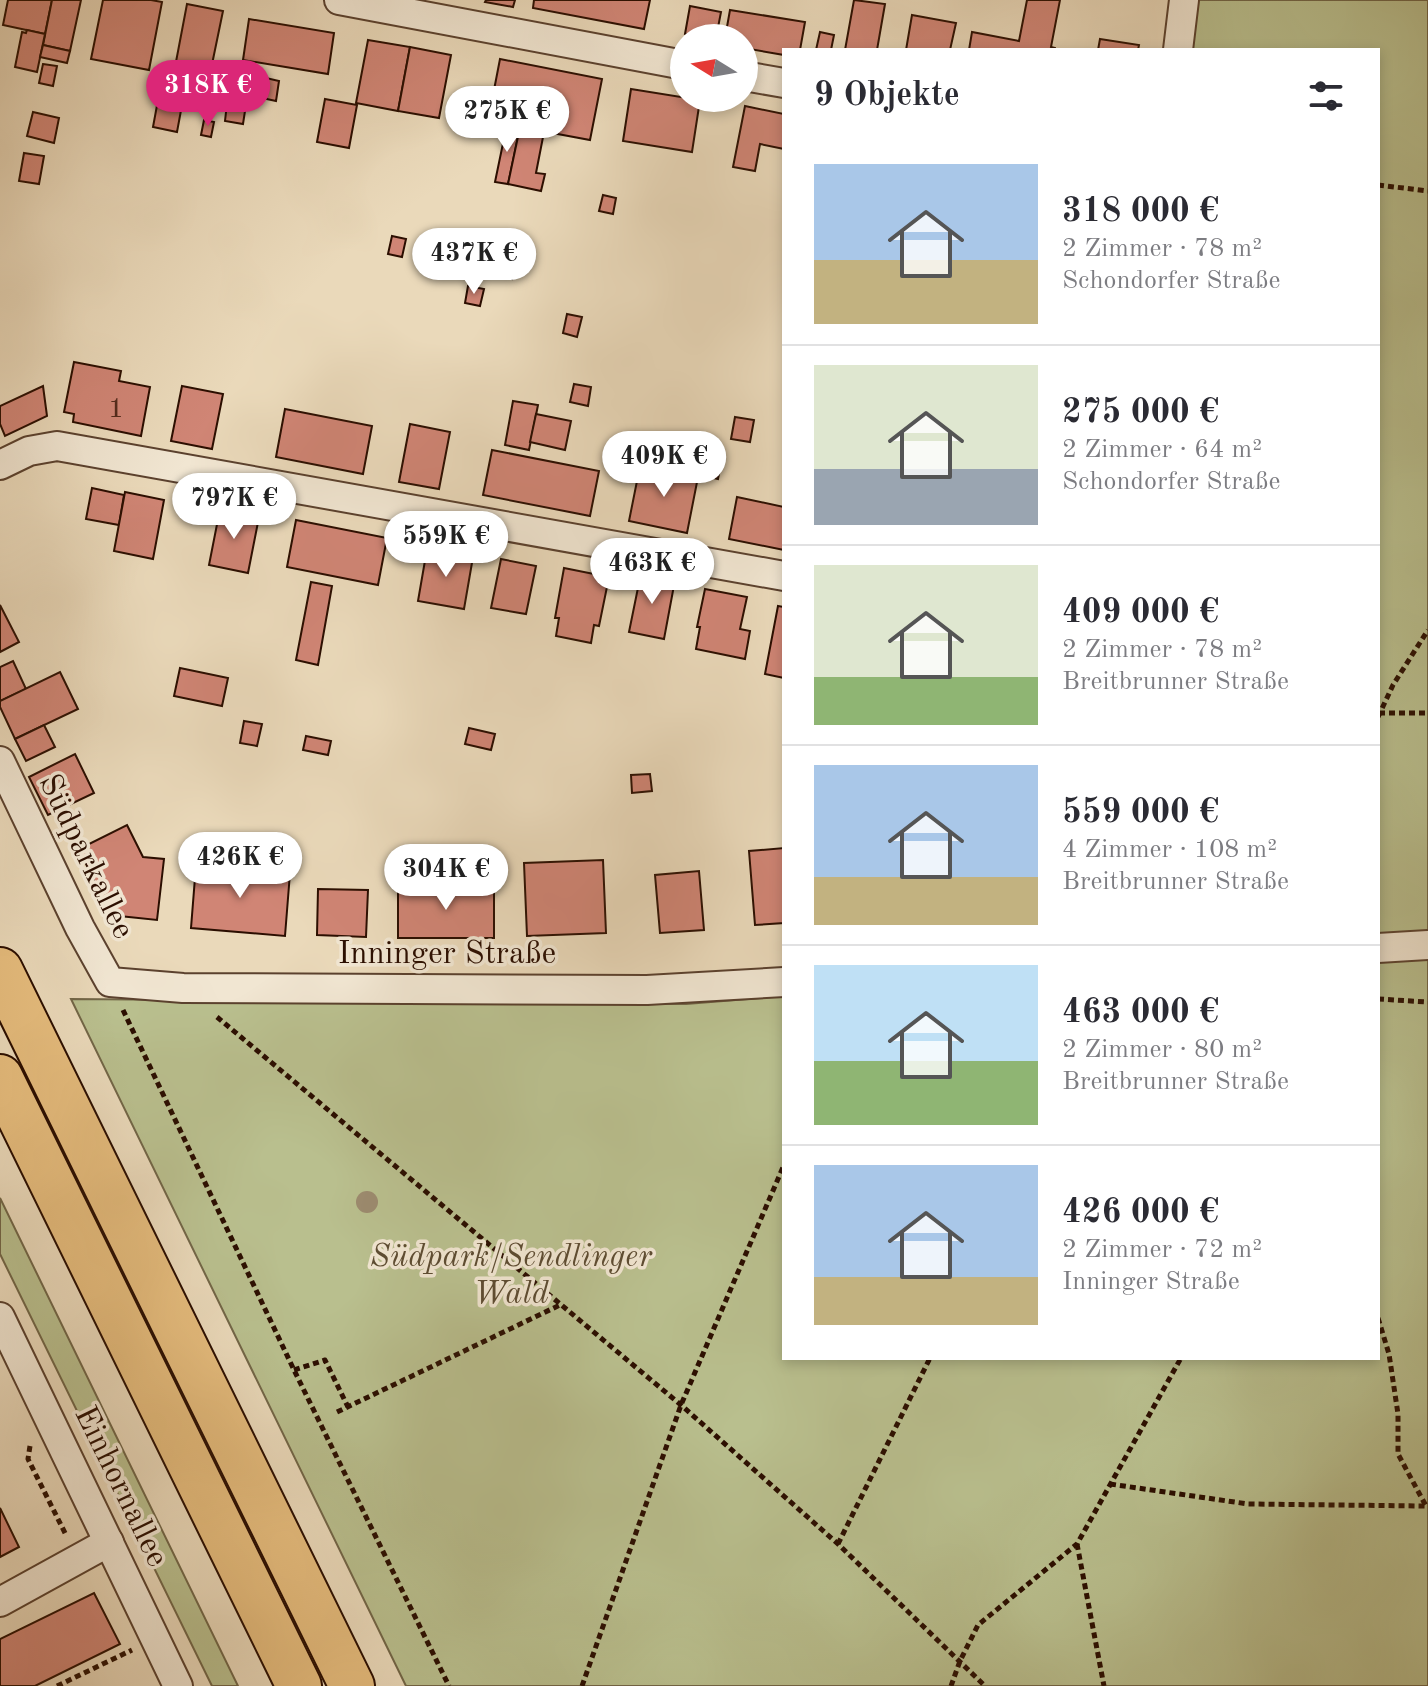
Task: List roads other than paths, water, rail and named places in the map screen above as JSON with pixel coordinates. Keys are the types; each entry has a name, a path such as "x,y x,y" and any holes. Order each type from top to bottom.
{"highway":[{"path":"0,970 352,1686"},
{"path":"0,1077 299,1686"}],"street":[{"path":"339,0 670,62"},
{"path":"1178,48 1184,0"},
{"path":"758,78 782,83"},
{"path":"0,465 29,451 57,446 782,576"},
{"name":"Südparkallee","path":"0,761 80,928 110,982"},
{"path":"1380,948 1428,945"},
{"name":"Inninger Straße","path":"110,982 183,988 647,990 782,982"},
{"name":"Einhornallee","path":"0,1317 178,1686"},
{"path":"0,1602 109,1542"}],"park label":[{"name":"Südpark/Sendlinger Wald","path":"511,1276"}]}
